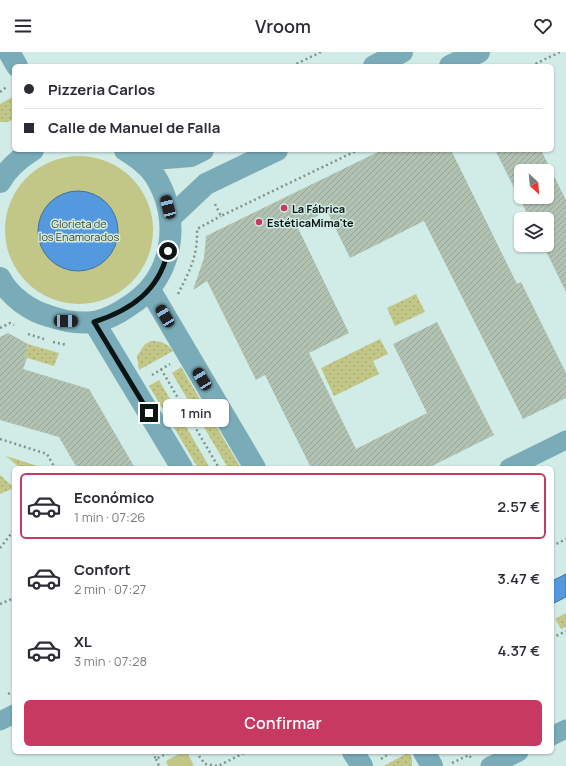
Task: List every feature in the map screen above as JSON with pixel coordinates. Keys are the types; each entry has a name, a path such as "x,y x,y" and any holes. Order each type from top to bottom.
{"street":[{"path":"9,52 16,64"},
{"path":"378,64 402,52"},
{"path":"454,64 479,52"},
{"path":"2,173 30,152"},
{"path":"133,155 191,156 199,152"},
{"path":"171,217 206,184 273,152"},
{"path":"0,278 9,301 39,313 66,321 94,322 116,314 138,301 150,290 166,262 171,239 171,217 166,197 154,175 133,155"},
{"path":"150,290 254,466"},
{"path":"94,322 181,466"},
{"path":"513,466 566,440"},
{"path":"0,721 12,715"},
{"path":"554,735 566,729"},
{"path":"354,754 362,766"},
{"path":"427,754 442,765"},
{"path":"490,766 515,754"}],"path":[{"path":"296,64 321,52"},
{"path":"535,64 560,52"},
{"path":"0,92 12,84"},
{"path":"176,296 191,270 196,251 197,228 221,216"},
{"path":"161,369 218,466"},
{"path":"0,439 47,454 54,466"},
{"path":"0,548 12,533"},
{"path":"554,545 566,539"},
{"path":"0,604 12,599"},
{"path":"554,637 566,631"},
{"path":"153,754 159,766"},
{"path":"156,759 166,754"},
{"path":"198,754 205,764 218,766 242,754"},
{"path":"442,765 469,754 472,760"}],"green space":[{"path":"12,97 12,120 8,122 0,122 0,104"},
{"name":"Glorieta de los Enamorados","path":"86,156 107,161 120,168 136,183 148,202 152,216 152,244 148,258 141,271 126,287 120,292 101,301 86,304 72,304 51,299 38,292 17,271 10,258 6,244 5,223 10,202 17,189 38,168 51,161 65,157"},
{"path":"416,294 425,312 395,326 387,308"},
{"path":"380,339 388,354 373,361 379,374 334,396 321,368"},
{"path":"151,341 164,343 173,351 139,370 137,356 145,344"},
{"path":"28,344 59,353 54,366 24,357"},
{"path":"181,367 240,466 227,466 172,373"},
{"path":"159,380 209,466 197,466 149,386"},
{"path":"6,456 38,466 18,466"},
{"path":"0,475 12,486 12,489 0,494"},
{"path":"566,613 566,627 561,629 555,619"},
{"path":"178,754 188,754 194,766 168,766 166,761"},
{"path":"405,754 410,754 412,759 412,766 384,766"}],"water":[{"path":"70,191 86,191 107,202 118,223 118,239 107,260 86,271 70,271 56,265 49,260 44,253 38,239 38,223 44,209 49,202 56,197"},
{"path":"566,574 566,597 554,603 554,580"}],"building":[{"path":"378,152 452,152 517,284 521,282 566,373 566,398 523,419 424,221 350,258 327,211 297,226 349,333 309,353 356,449 427,413 393,344 437,322 494,435 432,466 310,466 265,375 256,380 207,281 193,290 204,258 206,236"},
{"path":"496,152 542,152 548,164 514,164 514,187"},
{"path":"554,176 566,200 566,292 546,252 554,252 554,212 526,212 522,204 554,204"},
{"path":"8,333 28,344 24,357 27,358 23,369 89,389 134,466 76,466 59,437 0,420 0,337"}],"place":[{"name":"La Fábrica","path":"284,208"},
{"name":"EstéticaMima'te","path":"259,222"}],"route":[{"path":"149,413 94,322 116,314 138,301 150,290 166,262 168,251"}]}
